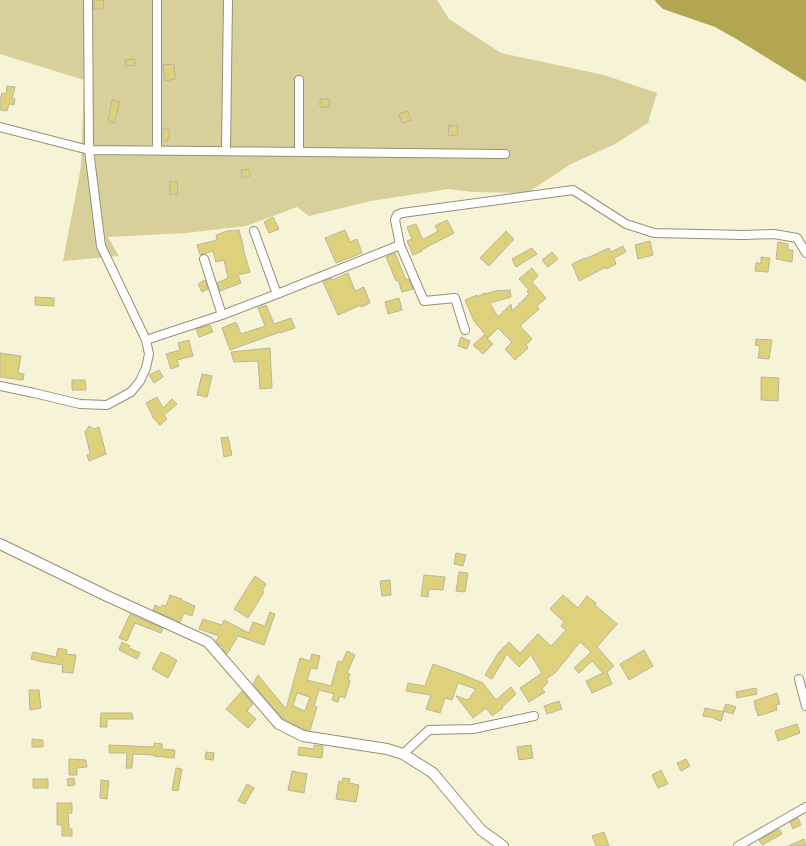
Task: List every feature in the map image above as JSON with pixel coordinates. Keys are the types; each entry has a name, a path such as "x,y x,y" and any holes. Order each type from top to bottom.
{"street":[{"path":"0,386 80,404 107,405 131,392 140,381 146,368 149,354 146,340 101,246 89,150 88,0"},
{"path":"157,0 157,150"},
{"path":"226,151 228,0"},
{"path":"298,152 299,80"},
{"path":"0,127 89,150 505,154"},
{"path":"465,330 455,298 424,301 400,245 395,220 397,215 402,213 573,190 626,224 654,233 744,236 774,234 797,238 806,253"},
{"path":"254,231 277,294"},
{"path":"146,340 222,315 400,245"},
{"path":"204,259 222,315"},
{"path":"0,544 107,596 208,642 278,724 303,736 387,749 403,754 433,773 481,830 503,846"},
{"path":"799,679 806,706"},
{"path":"403,754 429,730 473,729 534,716"},
{"path":"738,846 806,807"}],"shaded area":[{"path":"0,0 437,0 449,19 501,53 604,75 657,93 648,123 615,144 571,164 527,193 473,192 448,189 371,201 309,216 297,207 246,226 186,233 108,237 119,256 63,261 81,167 84,80 0,54"},
{"path":"655,0 806,0 806,82 715,27 663,9"}],"building":[{"path":"94,0 104,0 103,9 94,9"},
{"path":"134,59 135,65 126,66 125,60"},
{"path":"174,64 175,79 165,81 163,65"},
{"path":"7,86 15,87 12,98 15,99 14,105 9,104 7,111 0,110 2,93 6,94"},
{"path":"320,99 329,99 329,107 320,107"},
{"path":"112,100 120,102 114,123 108,121"},
{"path":"408,111 411,120 402,123 399,114"},
{"path":"449,125 458,126 457,136 448,135"},
{"path":"162,128 170,130 167,142 162,141"},
{"path":"249,169 250,176 242,178 241,170"},
{"path":"170,181 177,182 178,194 170,195"},
{"path":"273,217 279,229 269,233 264,222"},
{"path":"447,220 454,233 413,255 407,241 412,239 407,227 416,224 422,238 424,239 438,231 435,226"},
{"path":"239,230 250,272 238,275 241,283 220,291 217,283 228,278 224,260 216,262 213,251 200,255 197,245 217,240 216,235 227,231"},
{"path":"345,230 350,242 357,239 362,253 336,263 325,238"},
{"path":"506,231 513,238 513,240 489,266 480,258"},
{"path":"650,241 653,255 638,259 635,245"},
{"path":"778,242 788,244 788,250 793,250 792,262 776,259"},
{"path":"623,246 626,252 614,258 616,264 606,269 606,267 579,281 572,264 609,248 611,252"},
{"path":"532,248 537,254 516,267 512,259"},
{"path":"552,252 558,259 548,267 542,260"},
{"path":"395,253 406,280 409,279 413,289 402,292 398,280 396,281 386,257"},
{"path":"761,257 770,258 768,272 755,271 756,263 761,263"},
{"path":"532,268 538,276 532,282 546,298 537,306 539,309 520,326 532,339 526,345 528,348 515,360 505,349 512,342 498,328 488,338 474,321 465,300 485,293 499,290 510,290 511,297 490,303 498,317 511,304 512,311 529,294 527,291 529,290 519,279"},
{"path":"348,273 355,291 364,287 370,303 361,307 361,305 338,315 323,282"},
{"path":"205,280 208,289 202,292 198,284"},
{"path":"35,297 54,298 54,306 35,305"},
{"path":"399,298 402,310 388,314 385,302"},
{"path":"266,305 274,324 291,318 295,328 230,350 222,328 236,322 241,334 265,326 258,308"},
{"path":"210,325 213,332 199,337 196,329"},
{"path":"484,335 493,344 483,354 473,345"},
{"path":"461,337 470,341 467,349 458,346"},
{"path":"756,339 772,340 769,359 758,358 760,346 755,345"},
{"path":"189,340 193,356 177,360 179,366 171,369 166,354 180,350 178,343"},
{"path":"270,348 272,388 260,389 258,361 234,362 231,352"},
{"path":"0,353 21,356 18,373 24,374 23,380 0,377"},
{"path":"159,370 163,377 154,383 149,375"},
{"path":"202,374 212,376 207,397 197,395"},
{"path":"761,377 779,378 778,401 761,400"},
{"path":"72,380 85,380 86,390 72,390"},
{"path":"157,397 163,408 172,399 177,404 164,415 167,419 160,425 152,417 146,403"},
{"path":"89,426 94,429 99,427 106,454 89,461 87,455 90,453 85,432"},
{"path":"228,437 232,455 224,457 221,438"},
{"path":"456,553 466,555 463,566 454,564"},
{"path":"459,572 468,573 465,592 456,591"},
{"path":"424,575 445,577 443,590 429,589 428,597 421,596"},
{"path":"255,576 266,584 262,591 264,592 248,618 234,609"},
{"path":"390,580 391,595 382,596 380,581"},
{"path":"170,595 195,606 192,616 184,613 180,622 153,610 155,605 161,608 162,605 166,606"},
{"path":"563,595 578,608 587,596 617,624 597,647 614,666 607,672 612,684 592,693 586,681 603,673 592,661 579,673 574,668 591,652 580,642 555,673 546,679 548,682 542,689 545,692 529,702 520,688 542,673 531,655 519,667 507,654 492,679 485,675 499,652 509,642 520,653 538,634 551,646 566,630 561,626 564,622 550,609"},
{"path":"270,612 275,614 264,645 238,636 227,654 222,649 223,647 216,641 219,636 199,629 203,619 222,625 224,620 249,633 253,622 265,626"},
{"path":"130,614 163,628 161,633 135,623 127,641 119,638"},
{"path":"122,642 130,646 129,648 140,653 137,659 119,650"},
{"path":"58,648 67,650 66,654 76,655 73,673 62,672 63,665 31,659 33,652 56,657"},
{"path":"644,650 653,666 629,680 620,664"},
{"path":"347,651 355,655 347,673 350,674 348,680 350,681 345,698 340,696 338,702 332,700 334,694 319,690 314,706 317,707 310,730 305,730 283,719 253,684 258,675 286,709 300,658 310,661 312,654 320,656 317,669 311,668 307,680 331,686 338,661 342,662","holes":["297,693 310,697 305,711 293,706"]},
{"path":"161,652 177,660 168,678 152,669"},
{"path":"433,664 483,683 496,700 511,687 516,694 502,707 503,708 492,716 486,708 473,718 456,696 468,700 476,689 458,683 452,700 445,698 440,713 426,709 431,695 406,691 408,683 425,686"},
{"path":"756,688 757,694 737,698 736,692"},
{"path":"29,690 39,690 41,708 30,710"},
{"path":"242,691 253,704 247,711 256,719 248,728 226,709"},
{"path":"777,693 780,704 776,705 777,710 758,716 754,701"},
{"path":"559,701 562,709 547,714 544,706"},
{"path":"726,704 736,707 733,714 723,711"},
{"path":"705,708 724,712 721,721 715,719 716,718 703,716"},
{"path":"101,713 132,713 133,719 107,719 107,727 100,727"},
{"path":"797,724 800,733 778,741 775,731"},
{"path":"32,739 43,740 43,747 32,747"},
{"path":"154,743 162,744 162,749 175,750 174,758 133,754 132,768 126,768 127,753 109,753 109,745 154,747"},
{"path":"314,745 323,746 322,758 298,755 299,747 314,749"},
{"path":"531,745 533,758 519,760 517,747"},
{"path":"206,752 214,753 213,760 205,759"},
{"path":"69,759 86,760 87,767 77,768 77,775 69,775"},
{"path":"686,759 690,766 681,771 677,763"},
{"path":"176,768 182,769 178,791 172,790"},
{"path":"661,770 668,784 658,788 652,775"},
{"path":"292,771 307,774 304,793 288,790"},
{"path":"74,778 75,785 68,786 67,779"},
{"path":"343,778 350,779 349,783 359,785 356,802 336,799 339,781 342,782"},
{"path":"33,779 48,779 48,788 33,788"},
{"path":"101,780 109,781 107,799 100,798"},
{"path":"247,784 254,788 245,804 238,801"},
{"path":"57,803 72,803 72,813 68,813 69,829 72,829 72,836 62,836 62,825 57,825"},
{"path":"798,818 801,825 793,829 790,822"},
{"path":"779,829 782,834 762,845 759,840"},
{"path":"604,832 609,846 596,846 592,836"},
{"path":"804,839 806,846 788,846"}]}
